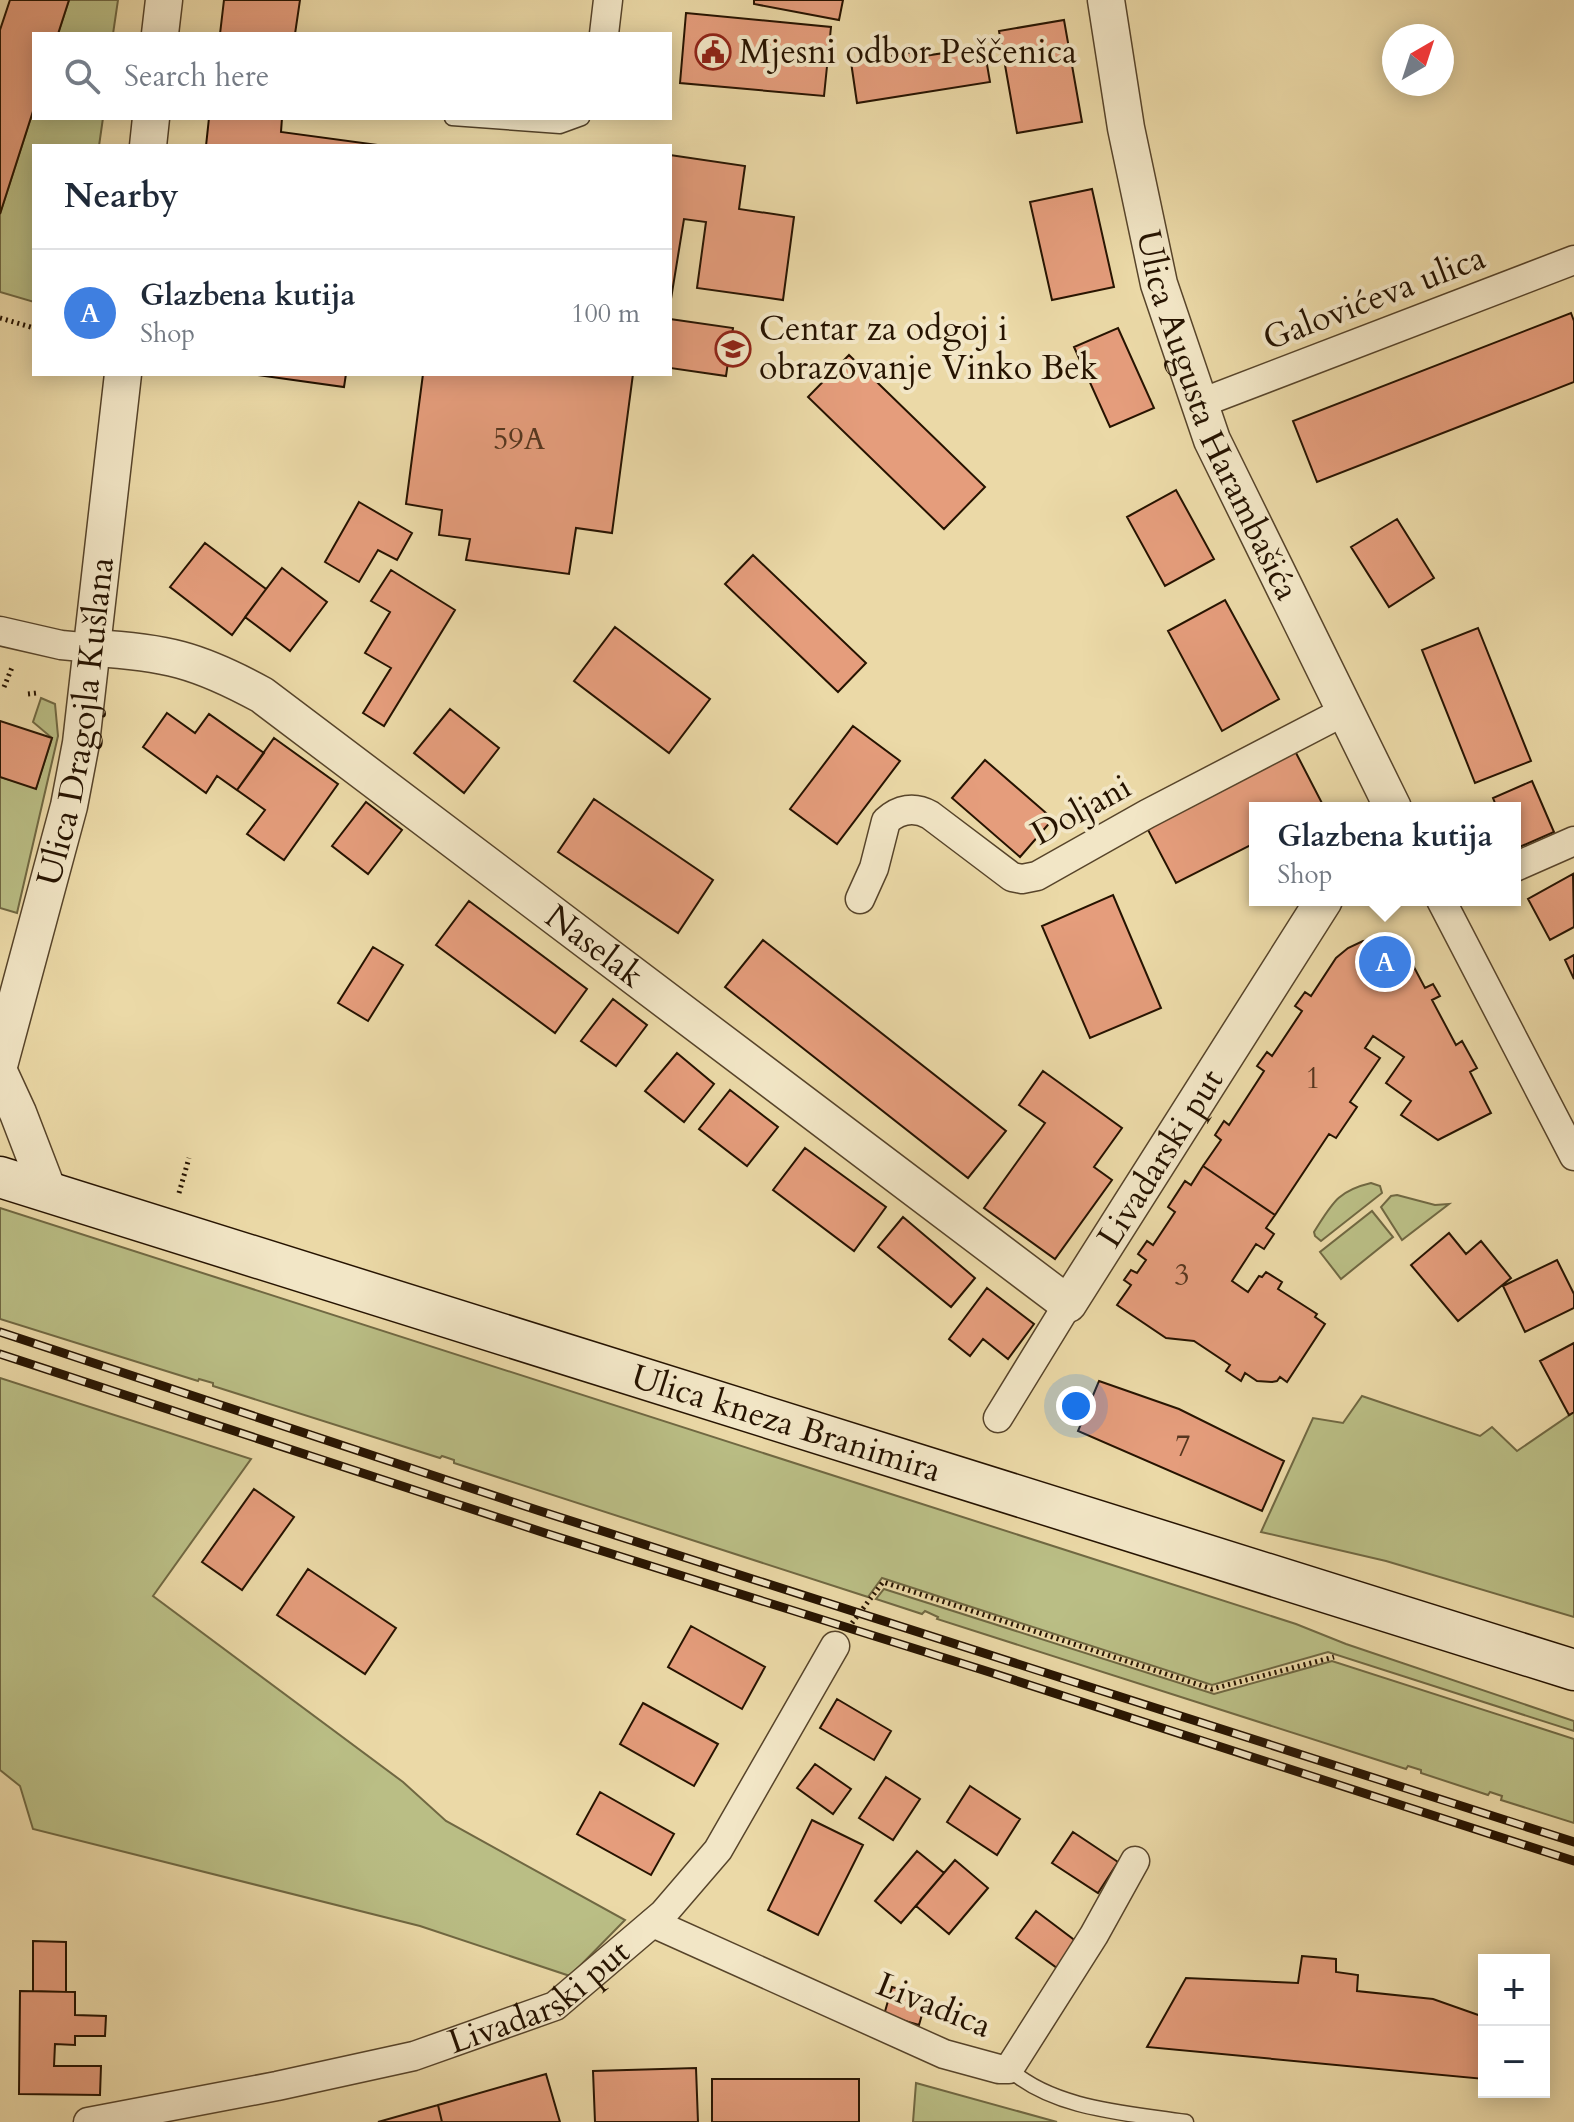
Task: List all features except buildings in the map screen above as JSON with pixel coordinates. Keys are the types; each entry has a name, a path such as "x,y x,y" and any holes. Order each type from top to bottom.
{"main road":[{"name":"Ulica kneza Branimira","path":"0,1177 1574,1670"}],"street":[{"path":"160,32 164,0"},
{"path":"604,32 608,0"},
{"name":"Ulica Augusta Harambašića","path":"1106,0 1126,128 1159,284 1212,440 1390,802"},
{"path":"148,144 151,120"},
{"name":"Galovićeva ulica","path":"1201,403 1574,260"},
{"name":"Ulica Dragojla Kušlana","path":"0,1062 69,806 81,743 123,376"},
{"path":"0,631 61,645 93,648"},
{"name":"Naselak","path":"93,648 145,651 182,658 220,672 262,695 1068,1304"},
{"name":"Doljani","path":"860,899 874,868 886,821 904,809 930,815 1012,877 1037,876 1147,814 1347,710"},
{"path":"1521,864 1574,841"},
{"name":"Livadarski put","path":"998,1418 1320,906"},
{"path":"1445,906 1574,1156"},
{"path":"0,1074 48,1191"},
{"name":"Livadarski put","path":"88,2122 414,2056 555,2006 653,1923 718,1850 835,1646"},
{"name":"Livadica","path":"653,1923 944,2054 1009,2069 1094,1935 1135,1861"}],"lane":[{"path":"479,120 560,126 576,120"},
{"path":"1009,2069 1021,2080 1084,2106 1186,2122"}],"path":[{"path":"0,318 32,327"},
{"path":"4,687 10,672"},
{"path":"28,694 37,693"},
{"path":"179,1193 189,1158"},
{"path":"835,1646 883,1582 1212,1689 1334,1657"}],"green space":[{"path":"69,0 118,0 113,32 59,32"},
{"path":"32,114 32,120 103,120 99,144 32,144 32,301 0,292 0,214"},
{"path":"41,698 55,704 58,736 17,913 0,908 0,777 36,788 52,738 33,722"},
{"path":"1371,1183 1380,1186 1382,1193 1321,1241 1315,1236 1314,1232 1336,1200 1350,1190"},
{"path":"1391,1196 1435,1205 1449,1204 1402,1240 1381,1207"},
{"path":"0,1208 1296,1624 1346,1644 1574,1721 1574,1731 1328,1652 1212,1685 882,1578 868,1597 454,1463 454,1460 442,1456 440,1458 213,1386 213,1383 198,1381 0,1319"},
{"path":"1372,1211 1393,1237 1341,1279 1320,1252"},
{"path":"0,1378 251,1459 153,1596 403,1782 446,1821 625,1920 570,1976 420,1926 33,1829 20,1786 0,1770"},
{"path":"1362,1396 1480,1436 1492,1427 1517,1451 1574,1412 1574,1617 1386,1561 1261,1532 1313,1418 1343,1423"},
{"path":"884,1589 1214,1694 1332,1661 1574,1739 1574,1823 1501,1800 1502,1796 1490,1792 1488,1795 1421,1773 1421,1770 1408,1766 1406,1769 937,1619 925,1611 922,1614 876,1599"},
{"path":"916,2083 1057,2122 913,2122"}],"railway":[{"path":"0,1332 540,1511 1574,1842"},
{"path":"0,1354 545,1533 983,1670 1574,1861"}],"place":[{"name":"Mjesni odbor Peščenica","path":"713,52"},
{"name":"Centar za odgoj i obrazovanje Vinko Bek","path":"733,349"},
{"name":"Glazbena kutija","path":"1385,962"}]}
